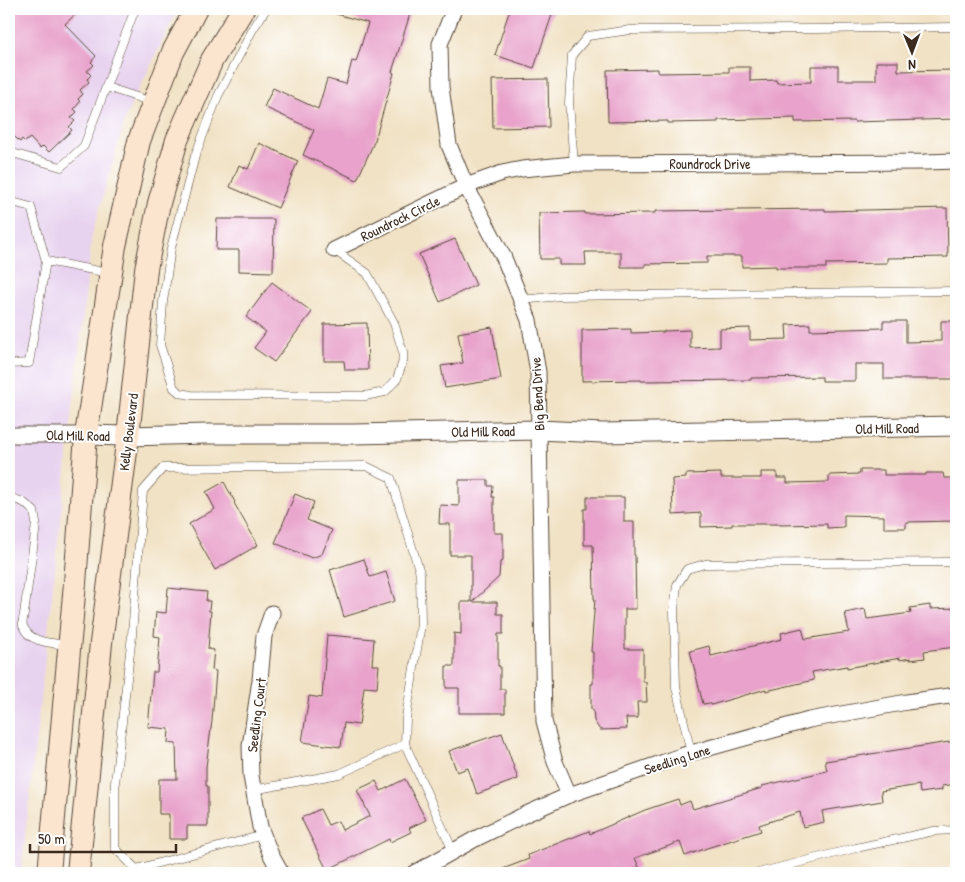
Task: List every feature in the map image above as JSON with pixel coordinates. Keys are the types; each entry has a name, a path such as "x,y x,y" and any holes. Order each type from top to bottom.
{"main road":[{"path":"49,873 70,646 86,435 115,246 139,141 173,52 196,9"},
{"name":"Kelly Boulevard","path":"78,873 101,643 128,436 146,268 159,203 177,140 212,60 243,9"}],"street":[{"name":"Big Bend Drive","path":"454,9 440,44 441,87 449,145 466,186 504,258 529,320 538,372 544,721 555,762 570,795"},
{"name":"Roundrock Drive","path":"466,186 502,173 574,164 956,161"},
{"name":"Roundrock Circle","path":"334,250 466,186"},
{"name":"Old Mill Road","path":"9,435 128,436 539,430 602,433 956,426"},
{"name":"Seedling Court","path":"272,613 264,636 260,680 250,746 251,776 260,827 271,855 281,873"},
{"name":"Seedling Lane","path":"415,873 475,839 570,795 691,753 809,720 956,695"}],"lane":[{"path":"9,152 61,167 84,146 135,9"},
{"path":"266,9 218,96 195,156 171,248 163,302 160,346 174,388 180,393 191,395 365,396 386,392 398,379 403,361 403,352 394,323 367,273 334,250"},
{"path":"574,164 569,104 572,55 588,36 630,30 956,27"},
{"path":"106,87 153,103"},
{"path":"9,201 31,207 46,261 29,363 9,364"},
{"path":"46,261 111,274"},
{"path":"521,300 561,296 956,291"},
{"path":"263,835 136,869 115,848 115,783 132,635 144,491 163,468 366,466 390,478 420,573 421,624 406,718 405,744 453,851"},
{"path":"9,497 22,502 34,511 36,523 23,626 29,636 40,641 70,646"},
{"path":"691,753 676,687 674,610 678,585 687,569 705,564 956,562"},
{"path":"253,790 339,774 405,744"},
{"path":"758,873 856,848 934,832 956,830"}],"shaded area":[{"path":"9,9 178,9 126,116 92,235 21,873 9,873"}],"building":[{"path":"9,9 81,9 65,24 96,56 91,62 94,65 87,71 91,75 87,79 89,82 80,90 83,94 78,99 80,102 74,109 77,112 71,118 75,121 69,127 72,130 49,152 43,146 40,149 30,138 25,142 22,139 20,142 9,131"},
{"path":"333,9 393,9 410,14 392,72 394,73 375,140 357,180 303,155 314,130 264,107 273,88 318,109 327,79 346,84 352,61 356,62 368,23 333,13"},
{"path":"510,9 554,9 534,68 495,55"},
{"path":"876,62 898,62 898,71 956,70 956,119 795,122 795,118 718,120 718,122 608,122 607,70 658,69 658,73 729,72 729,67 750,67 750,81 776,80 777,83 811,82 811,66 838,66 838,80 876,80"},
{"path":"548,79 549,127 493,128 492,80"},
{"path":"259,143 298,161 278,208 230,187 239,165 248,169"},
{"path":"947,208 948,257 887,258 887,263 826,264 826,268 742,267 742,256 707,256 707,263 645,264 645,267 621,267 621,252 585,252 586,265 559,265 559,259 540,259 539,213 585,212 585,214 655,213 655,211 825,209 825,211"},
{"path":"217,219 274,219 273,272 239,271 239,250 216,250"},
{"path":"455,239 476,285 440,302 419,254"},
{"path":"272,282 312,312 274,362 254,348 266,332 246,317"},
{"path":"883,321 906,321 906,342 941,341 941,321 956,321 956,379 884,379 884,364 855,364 855,381 822,381 822,377 751,378 751,380 582,381 582,330 631,329 631,333 690,330 690,348 720,347 720,329 750,328 750,340 787,339 786,325 810,324 810,330 883,328"},
{"path":"367,323 368,370 345,370 344,361 324,361 324,324"},
{"path":"492,327 501,379 445,388 441,366 463,363 458,333"},
{"path":"860,470 884,470 884,475 943,473 944,478 956,478 956,521 906,522 906,528 884,528 884,516 844,515 844,527 827,528 827,524 732,524 732,526 701,527 701,513 673,515 672,479 686,478 686,474 721,473 721,478 761,478 761,472 777,472 777,478 787,478 787,483 829,482 829,475 860,474"},
{"path":"459,480 488,480 488,486 493,486 494,533 503,533 503,561 500,562 499,577 472,602 497,602 497,614 503,614 503,634 498,634 498,666 500,666 500,689 505,689 505,713 459,713 459,688 446,688 446,666 454,666 454,633 461,634 461,602 471,602 471,555 450,555 450,524 439,524 440,505 459,506"},
{"path":"224,482 258,545 215,570 189,524 215,509 206,492"},
{"path":"295,494 314,502 307,520 332,530 322,554 312,558 275,543"},
{"path":"587,497 624,497 624,522 634,522 636,609 625,609 625,649 643,649 643,682 646,682 647,702 637,702 638,718 626,718 627,729 600,730 594,721 593,709 591,709 593,652 591,652 595,599 593,545 584,545 584,509 587,509"},
{"path":"364,559 370,577 386,572 395,601 344,617 330,570"},
{"path":"168,588 207,592 206,601 210,601 209,611 211,611 208,649 214,650 212,670 216,671 206,767 208,826 187,826 187,839 169,839 169,814 159,814 159,779 177,779 176,744 168,743 169,729 148,727 153,672 157,672 160,637 154,636 156,612 166,613"},
{"path":"930,605 930,609 956,608 956,647 924,651 925,658 900,660 900,658 847,668 847,666 812,672 814,680 766,691 766,689 711,705 710,703 703,704 690,651 709,646 711,656 782,639 781,633 802,628 805,639 849,632 845,613 865,609 867,619 911,613 910,608"},
{"path":"327,635 374,639 372,665 379,665 377,688 364,687 359,725 344,723 341,747 302,742 309,696 322,698"},
{"path":"502,733 518,779 477,794 468,768 457,772 449,751"},
{"path":"956,741 956,784 942,786 942,790 920,793 919,785 881,791 882,801 822,811 824,822 803,827 800,812 759,825 761,831 685,856 680,842 635,858 639,867 625,873 495,873 529,859 528,855 589,831 590,834 645,810 678,799 680,805 690,801 693,809 762,788 762,786 827,771 825,761"},
{"path":"405,779 426,820 409,828 411,832 390,842 389,839 327,870 301,818 320,809 328,825 338,821 342,830 370,816 357,790 376,781 381,791"}]}
